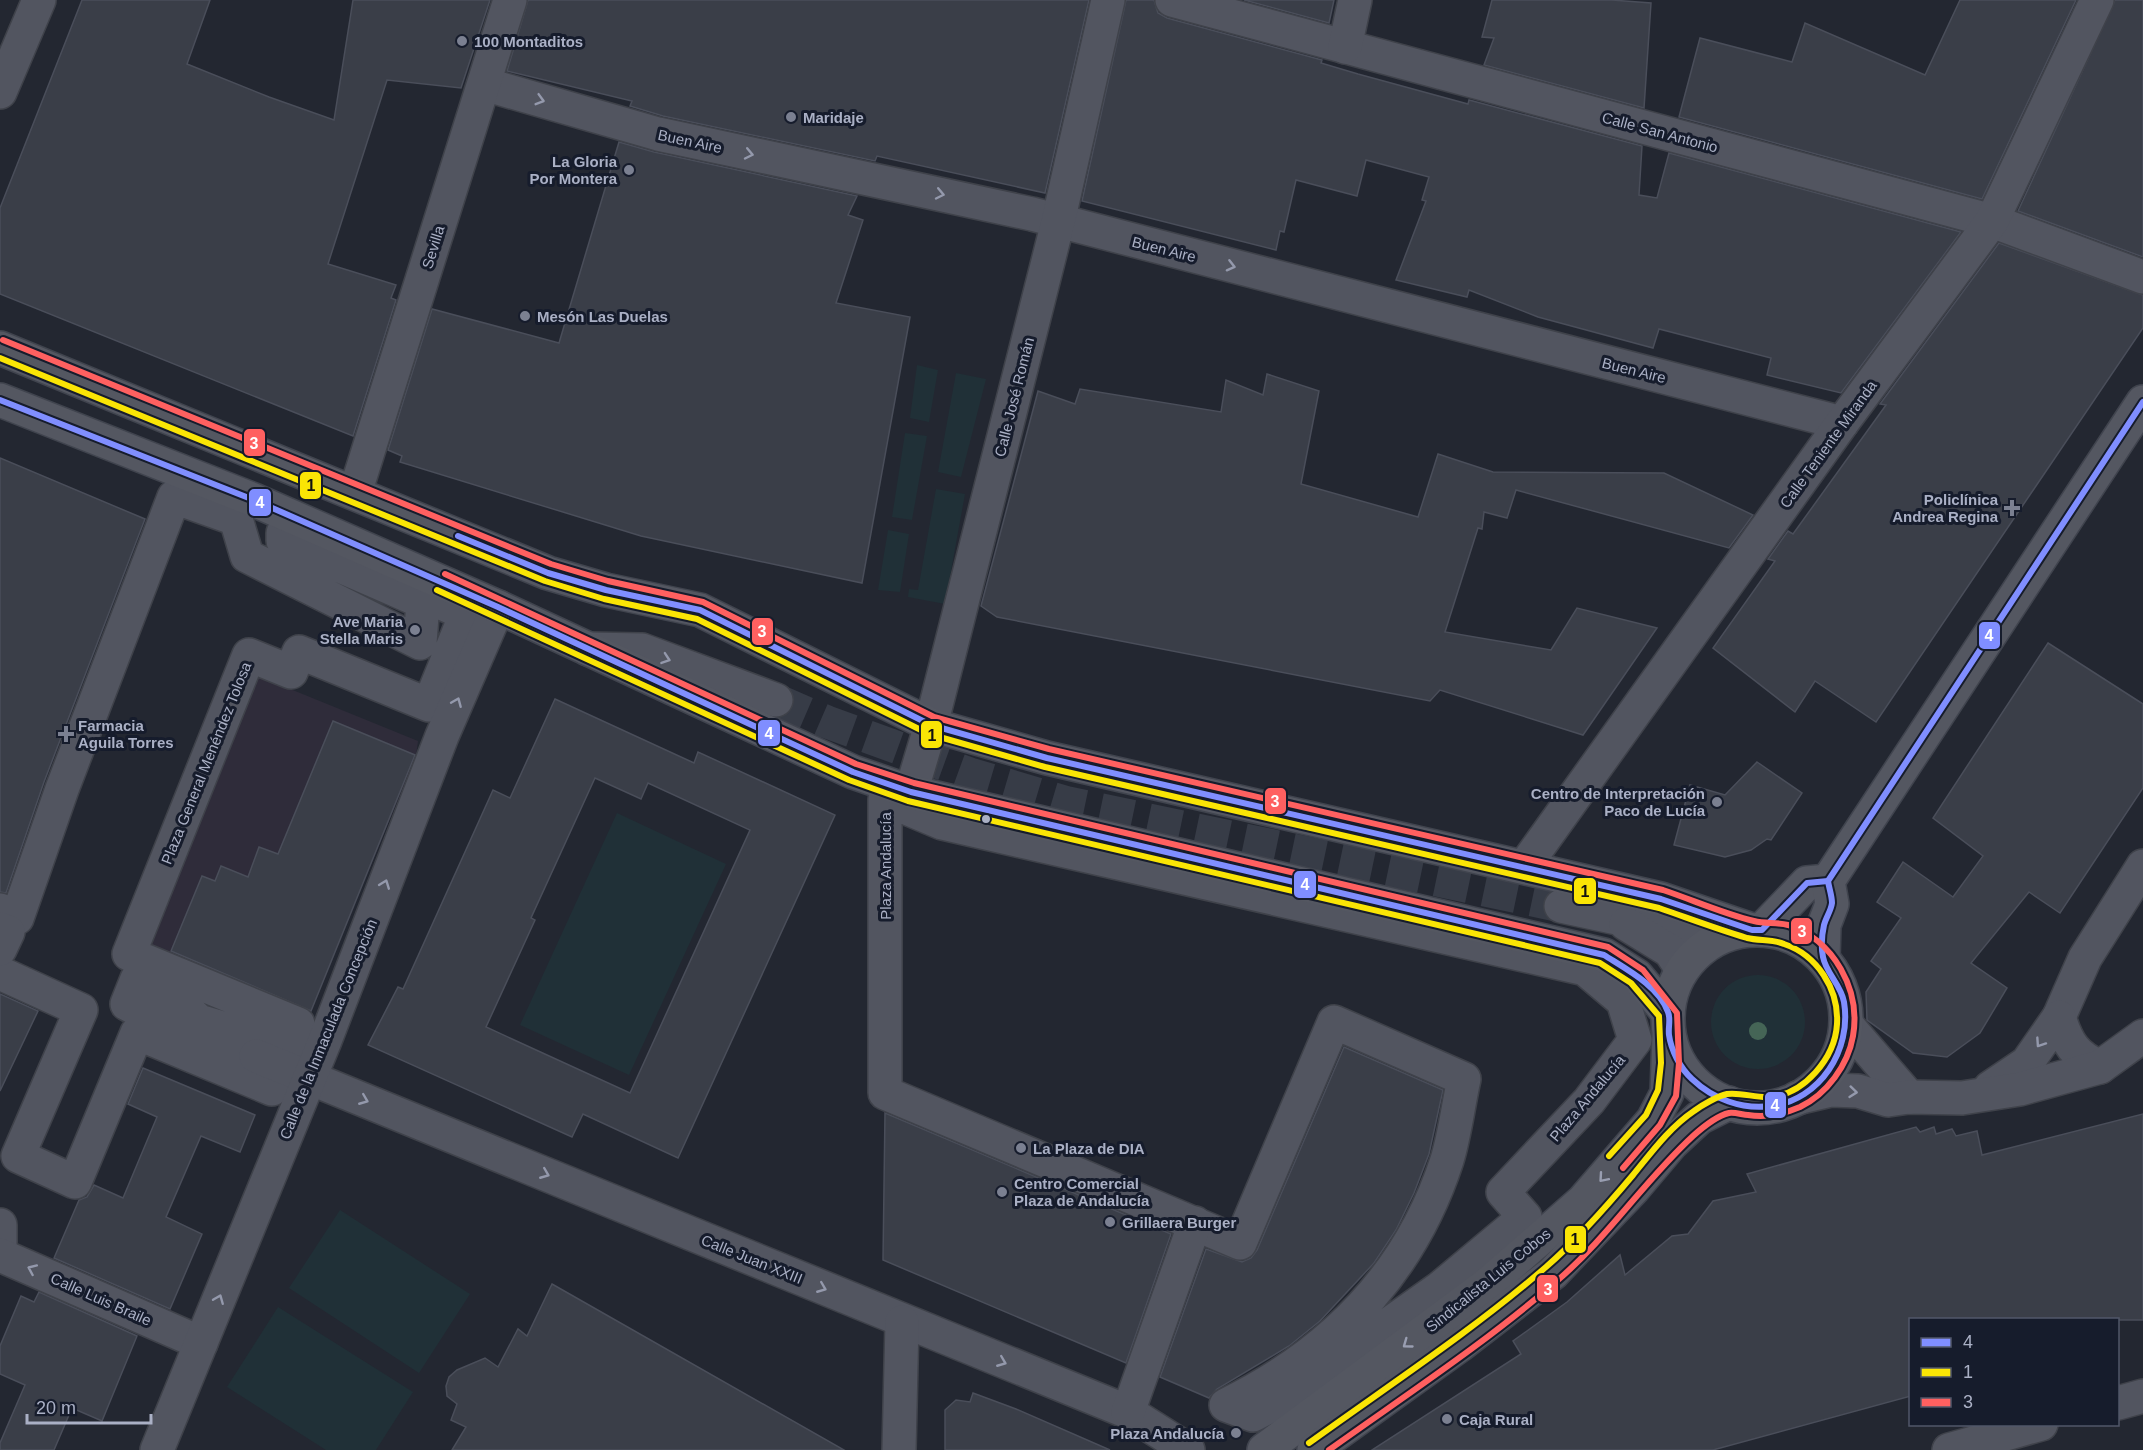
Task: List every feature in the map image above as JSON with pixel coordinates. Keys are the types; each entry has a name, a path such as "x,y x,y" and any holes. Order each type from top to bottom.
{"main road":[{"path":"0,348 548,573 606,590 700,610 931,725 1047,758 1660,899 1751,930 1785,934 1806,944 1823,959 1837,979 1844,1001 1846,1024 1842,1047 1832,1068 1816,1085 1797,1098 1775,1106 1752,1107 1729,1103 1708,1093 1690,1078 1677,1058 1669,1025 1672,990 1682,969 1697,951 1717,939 1751,930 1807,883 1828,881"},
{"path":"0,400 254,500 498,607 854,772 911,792 1604,954 1637,976 1669,1025"},
{"path":"1823,959 1824,925 1832,904 1828,881 2143,402"},
{"name":"Sindicalista Luis Cobos","path":"1264,1450 1488,1284 1583,1201 1653,1120 1667,1093 1669,1025"},
{"path":"1314,1450 1460,1345 1553,1273 1634,1188 1672,1143 1699,1118 1729,1103"}],"street":[{"path":"0,92 39,0"},
{"name":"Sevilla","path":"355,494 510,0"},
{"name":"Calle José Román","path":"911,792 931,725 1058,222 1108,0"},
{"name":"Calle San Antonio","path":"1172,0 1992,220 2143,277"},
{"path":"1344,47 1355,0"},
{"name":"Calle Teniente Miranda","path":"1524,867 1842,423 1992,220 2097,0"},
{"name":"Buen Aire","path":"484,84 658,134 1058,222 1842,423"},
{"name":"Plaza General Menéndez Tolosa","path":"0,910 17,918 62,789 174,497 236,519 247,556 420,643 423,602 283,541 283,533 466,614 429,705 299,652 291,672 249,655 129,954 298,1024 289,1048 199,1021 171,995 137,979 131,993"},
{"path":"254,500 270,549 343,589"},
{"name":"Calle de la Inmaculada Concepción","path":"157,1450 310,1078 442,735 498,607"},
{"path":"588,649 642,650 776,700"},
{"name":"Plaza Andalucía","path":"885,799 942,823 1585,969 1623,1001 1635,1040 1589,1101 1503,1192 1525,1217 1440,1287 1283,1399 1253,1415 1226,1405 1265,1386 1303,1362 1336,1335 1375,1294 1415,1234 1447,1160 1464,1079 1334,1022 1240,1243 1195,1224 885,1093 885,799"},
{"path":"1976,1096 2026,1064 2059,1017 2085,958 2143,866"},
{"path":"1561,906 1617,918 1642,917 1698,932 1751,930"},
{"path":"1617,918 1670,951 1682,969"},
{"path":"0,948 81,1010 18,1156 75,1182 137,1033 272,1089 276,1082 177,1038 167,1025 127,1004 131,993"},
{"name":"Calle Juan XXIII","path":"131,993 176,1014 199,1033 902,1322 1128,1412 1188,1450"},
{"path":"2059,1017 2064,1034 2080,1058 2100,1067"},
{"path":"1846,1024 1909,1097"},
{"path":"1797,1098 1831,1090 1858,1091 1887,1100 1909,1097 1976,1096 2020,1089 2100,1067 2143,1036"},
{"path":"1128,1412 1195,1224"},
{"name":"Calle Luis Braile","path":"0,1225 0,1253 201,1343"},
{"path":"899,1450 902,1322"},
{"path":"2119,1403 2143,1396"},
{"path":"1949,1450 2037,1426"}],"shaded area":[{"path":"917,365 938,370 929,422 910,418"},
{"path":"956,373 986,379 961,477 938,472"},
{"path":"905,433 927,436 912,520 892,517"},
{"path":"936,489 965,494 945,604 908,597 909,589 918,590"},
{"path":"888,530 909,534 900,592 878,590"},
{"path":"251,673 418,741 416,756 309,1014 142,946"},
{"path":"617,813 726,864 629,1075 520,1025"},
{"path":"1758,975 1776,979 1791,989 1801,1004 1805,1022 1801,1040 1791,1055 1776,1065 1758,1069 1740,1065 1725,1055 1715,1040 1711,1022 1715,1004 1725,989 1740,979"},
{"path":"340,1210 470,1294 419,1373 289,1288"},
{"path":"278,1307 413,1392 376,1450 326,1450 227,1387"}],"building":[{"path":"82,0 210,0 187,64 334,120 353,0 490,0 461,88 387,80 328,264 396,285 391,298 396,300 353,436 0,294 0,208"},
{"path":"528,0 1089,0 1045,193 877,156 875,161 663,116 630,106 632,101 507,71"},
{"path":"1126,0 1154,0 1158,13 1167,18 1322,60 1321,63 1358,74 1468,104 1469,100 1642,146 1639,195 1657,198 1669,153 1961,232 1841,393 1767,375 1771,358 1659,329 1653,348 1538,317 1469,290 1467,297 1396,280 1426,201 1422,200 1429,177 1366,160 1357,196 1296,180 1284,232 1280,231 1276,250 1082,201"},
{"path":"1244,0 1334,0 1329,23"},
{"path":"1492,0 1612,0 1651,3 1644,108 1484,65 1494,38 1482,37"},
{"path":"1960,0 2076,0 1982,199 1679,117 1700,38 1792,62 1805,23 1925,75"},
{"path":"2115,0 2143,0 2143,257 2018,211"},
{"path":"619,142 654,152 857,196 848,215 863,220 836,303 910,317 862,583 641,536 400,462 402,456 388,450 432,309 559,343"},
{"path":"1999,243 2143,295 2143,328 1876,722 1815,681 1795,712 1713,648 1775,561 1768,559 1788,531 1793,534 1886,405 1880,404"},
{"path":"1267,374 1319,391 1301,484 1418,517 1438,454 1493,472 1664,473 1753,515 1729,548 1516,490 1507,518 1484,512 1482,529 1478,528 1445,632 1551,650 1577,608 1657,628 1583,735 1440,690 1430,701 997,617 981,606 1038,391 1075,404 1080,389 1221,412 1226,380 1263,395"},
{"path":"0,458 145,519 44,782 6,893 0,892"},
{"path":"2048,643 2143,704 2143,788 2060,913 2029,892 1971,963 2007,988 1980,1033 1947,1057 1913,1053 1867,1020 1866,992 1881,969 1871,961 1901,918 1877,902 1903,862 1953,897 1983,856 1933,818"},
{"path":"555,699 694,763 698,752 835,815 678,1158 583,1114 572,1137 368,1045 398,987 403,989 493,790 510,798","holes":["595,778 641,799 648,783 750,830 630,1093 486,1027 535,920 531,918"]},
{"path":"333,721 415,755 311,1011 171,951 202,876 215,881 221,866 248,877 259,847 278,854"},
{"path":"1757,762 1802,793 1771,840 1767,839 1751,850 1725,857 1674,845 1690,785 1725,795"},
{"path":"0,994 38,1011 0,1091"},
{"path":"1344,1047 1443,1090 1429,1154 1396,1230 1374,1263 1320,1321 1289,1346 1217,1389 1209,1398 1160,1377 1206,1249 1242,1262 1251,1258 1257,1250"},
{"path":"143,1068 255,1115 240,1152 201,1136 166,1217 202,1234 170,1309 54,1258 79,1200 87,1197 94,1185 123,1198 157,1117 128,1104"},
{"path":"885,1113 1171,1234 1126,1363 883,1260"},
{"path":"2143,1114 2143,1320 1909,1318 1909,1397 1713,1450 1372,1450 1521,1354 1513,1341 1567,1302 1620,1255 1625,1275 1672,1236 1688,1234 1713,1201 1756,1192 1747,1174 1916,1127 1920,1132 1934,1127 1936,1134 1952,1129 1956,1136 1977,1131 1982,1155"},
{"path":"552,1284 844,1450 452,1450 466,1427 451,1420 457,1404 447,1396 446,1386 449,1377 457,1370 485,1358 498,1367 518,1329 527,1336"},
{"path":"39,1292 137,1336 102,1421 72,1408 54,1450 0,1450 0,1443 25,1385 0,1374 0,1346 21,1296 34,1302"},
{"path":"973,1393 1110,1450 945,1450 945,1410 956,1400 970,1402"}],"tunnel":[{"path":"776,700 827,722 970,774 1068,803 1561,906"}],"transit line":[{"name":"3","path":"3,340 551,564 608,581 703,602 934,717 1049,749 1663,890 1743,918 1788,925 1819,942 1841,969 1853,1001 1853,1036 1846,1058 1835,1078 1810,1101 1788,1112 1761,1116 1729,1113 1710,1122 1675,1153 1593,1246 1558,1280 1475,1347 1329,1450"},
{"name":"1","path":"0,358 545,581 604,599 697,619 929,734 1045,767 1659,908 1747,938 1780,942 1796,949 1816,965 1830,986 1837,1011 1837,1024 1835,1037 1824,1062 1805,1082 1782,1095 1759,1097 1727,1094 1710,1101 1685,1117 1669,1132 1591,1223 1546,1267 1459,1336 1309,1443"},
{"name":"4","path":"0,400 254,500 498,607 853,772 911,792 1604,955 1650,986 1664,1003 1669,1015 1669,1035 1672,1047 1680,1064 1692,1079 1709,1092 1728,1102 1760,1107 1789,1102 1818,1083 1829,1070 1843,1038 1844,1002 1822,953 1823,929 1832,903 1828,881 2143,402"},
{"name":"4","path":"458,536 548,573 606,590 700,610 931,725 1047,758 1661,899 1752,930 1762,930 1807,883 1828,881"},
{"name":"3","path":"445,574 856,764 914,783 1608,947 1643,970 1677,1013 1679,1063 1676,1096 1660,1125 1623,1168"},
{"name":"1","path":"437,590 849,780 908,801 1600,963 1631,983 1659,1016 1661,1063 1658,1090 1646,1115 1609,1156"}],"place":[{"name":"100 Montaditos","path":"462,41"},
{"name":"Maridaje","path":"791,117"},
{"name":"La Gloria Por Montera","path":"629,170"},
{"name":"Mesón Las Duelas","path":"525,316"},
{"name":"Policlínica Andrea Regina","path":"2012,508"},
{"name":"Ave Maria Stella Maris","path":"415,630"},
{"name":"Farmacia Aguila Torres","path":"66,734"},
{"name":"Centro de Interpretación Paco de Lucía","path":"1717,802"},
{"name":"La Plaza de DIA","path":"1021,1148"},
{"name":"Centro Comercial Plaza de Andalucía","path":"1002,1192"},
{"name":"Grillaera Burger","path":"1110,1222"},
{"name":"Caja Rural","path":"1447,1419"},
{"name":"Plaza Andalucía","path":"1236,1433"}]}
